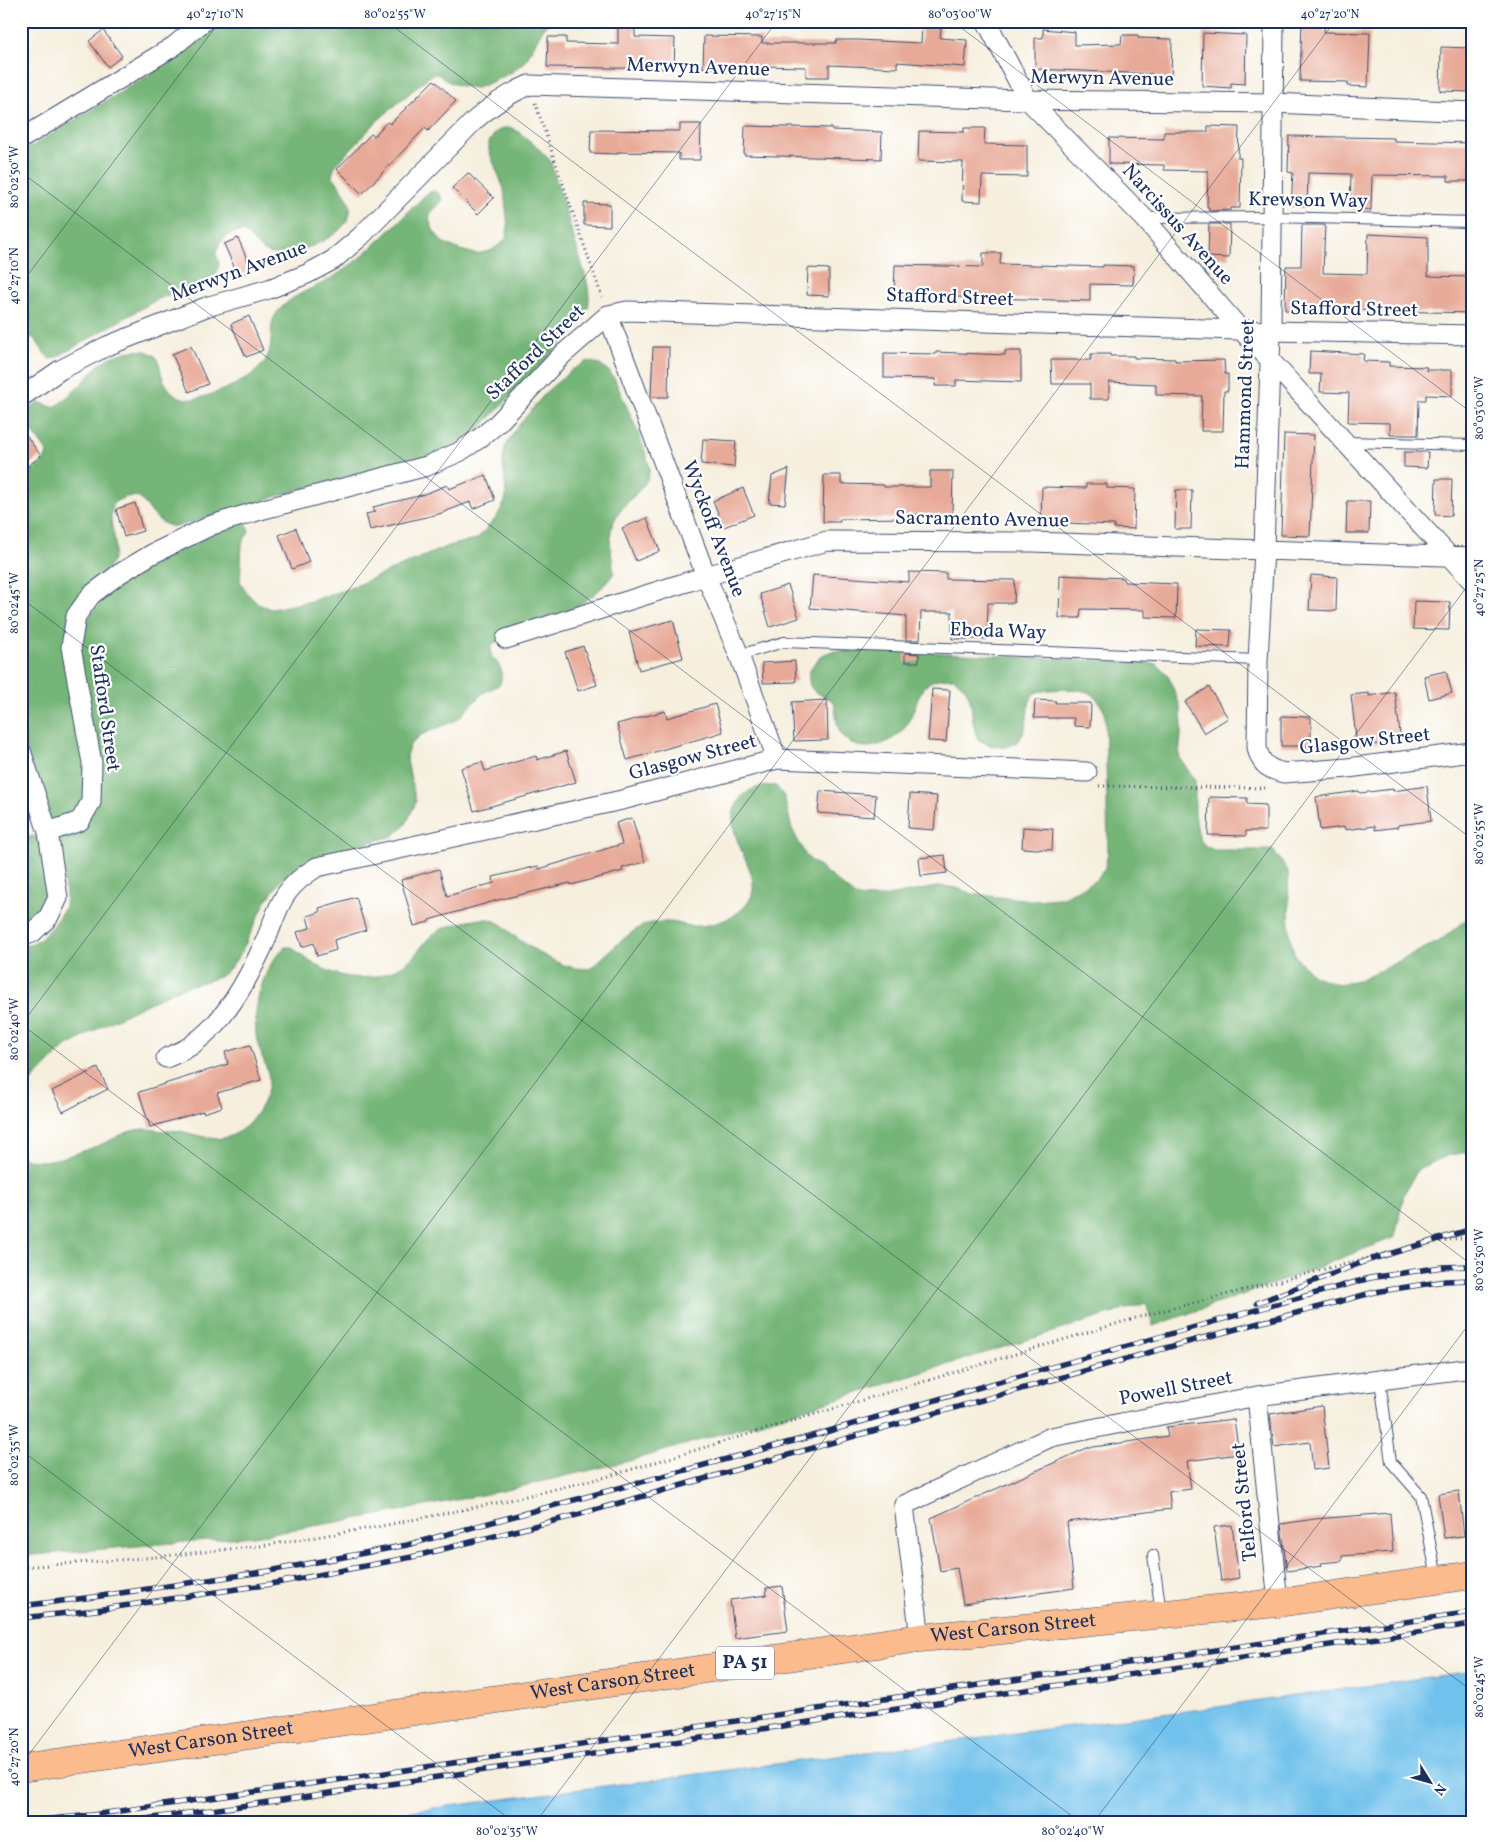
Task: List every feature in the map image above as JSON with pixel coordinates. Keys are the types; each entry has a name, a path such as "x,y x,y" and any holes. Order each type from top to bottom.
{"main road":[{"name":"West Carson Street","path":"21,1768 920,1638 1278,1603 1472,1575"}],"street":[{"path":"21,139 174,46 204,21"},
{"name":"Narcissus Avenue","path":"986,21 1028,100 1144,218 1240,329 1472,581"},
{"name":"Hammond Street","path":"1264,765 1259,758 1257,747 1258,660 1264,550 1270,331 1274,21"},
{"name":"Merwyn Avenue","path":"21,397 60,370 107,346 206,308 269,289 307,274 333,260 360,237 475,120 510,93 529,85 1028,100 1274,103 1472,112"},
{"name":"Stafford Street","path":"48,832 80,821 91,802 92,763 71,647 76,616 91,595 118,574 152,554 212,524 428,466 459,452 498,423 561,356 608,315 627,310 1270,331 1472,335"},
{"name":"Wyckoff Avenue","path":"608,315 777,759"},
{"name":"Sacramento Avenue","path":"506,639 706,576 827,541 1032,542 1472,557"},
{"path":"21,751 48,832 58,898 48,918 27,935"},
{"name":"Glasgow Street","path":"1264,765 1274,770 1293,772 1348,768 1472,752"},
{"name":"Glasgow Street","path":"166,1058 193,1045 210,1029 238,995 263,944 282,898 300,878 317,868 622,800 777,759 1087,772"},
{"name":"Powell Street","path":"920,1638 904,1505 1051,1437 1257,1396 1472,1368"},
{"name":"Telford Street","path":"1257,1396 1278,1603"}],"lane":[{"name":"Krewson Way","path":"1144,218 1272,217 1472,222"},
{"path":"1344,442 1472,445"},
{"name":"Eboda Way","path":"739,655 784,642 1258,660"},
{"path":"1380,1380 1391,1462 1420,1496 1438,1580"},
{"path":"1153,1554 1161,1615"}],"path":[{"path":"529,85 608,315"},
{"path":"21,1567 145,1558 261,1546 382,1526 501,1502 606,1477 1139,1317 1419,1245 1472,1236"}],"green space":[{"path":"224,21 550,21 543,29 526,60 512,72 477,88 460,86 447,81 438,74 432,74 377,121 335,166 332,175 347,197 350,213 347,222 329,238 303,249 278,254 269,253 261,249 243,231 230,234 220,243 216,253 219,264 216,275 198,285 158,299 57,357 50,359 32,337 21,335 21,153 170,62"},
{"path":"695,21 827,21 800,28 762,28"},
{"path":"504,128 516,130 532,142 550,160 587,281 589,303 581,323 486,422 458,444 427,458 291,492 176,527 165,524 157,518 141,499 134,496 125,497 113,503 111,518 115,549 110,566 98,582 70,611 85,739 86,800 79,813 51,825 21,733 21,471 25,473 39,466 47,452 29,426 27,419 31,407 39,402 52,407 58,405 101,363 113,356 137,351 145,351 157,358 161,374 168,387 181,398 199,398 239,382 264,363 270,348 274,318 283,306 295,297 329,280 359,258 425,195 432,191 437,192 441,196 442,201 431,213 429,219 433,230 442,242 460,250 476,254 490,251 506,238 508,227 504,189 489,151 489,142 496,132"},
{"path":"588,361 604,367 615,380 642,442 649,466 649,474 645,483 624,506 613,523 610,539 614,573 587,600 554,617 509,635 491,646 491,656 502,672 500,684 482,694 457,720 421,735 410,745 406,756 416,802 406,824 393,836 305,861 282,879 266,901 241,953 230,968 220,977 178,989 104,1025 63,1049 21,1092 21,948 41,939 65,907 66,893 55,835 89,816 80,647 87,622 95,608 124,582 142,570 240,521 246,523 249,531 242,544 240,581 247,593 258,604 271,609 307,602 350,588 448,546 477,539 496,518 505,502 503,461 505,447 515,430 547,391 572,370"},
{"path":"843,650 905,651 1157,664 1168,675 1180,706 1182,724 1179,756 1195,781 1195,816 1199,838 1204,845 1214,850 1273,850 1288,871 1290,937 1295,956 1314,976 1338,984 1363,979 1441,940 1472,913 1472,1151 1446,1156 1417,1170 1404,1194 1395,1237 1296,1276 1153,1326 1146,1303 785,1415 629,1461 502,1491 379,1515 254,1536 21,1556 21,1154 27,1159 36,1161 58,1159 97,1146 130,1131 142,1129 178,1131 209,1138 224,1138 238,1132 253,1118 266,1095 269,1084 268,1073 257,1041 257,1004 264,978 277,955 285,947 292,947 318,966 332,972 361,978 376,976 406,963 438,931 460,923 488,919 503,926 521,941 551,959 573,968 590,969 633,931 647,924 673,922 690,926 708,925 731,917 744,907 749,901 753,890 752,878 737,840 734,813 739,800 743,796 751,790 766,786 776,786 784,796 792,829 806,856 855,896 864,898 882,897 942,886 957,888 973,894 1035,900 1060,898 1096,880 1105,868 1108,852 1105,713 1095,697 1085,691 1071,689 1034,693 1030,702 1026,726 1020,738 1010,746 997,747 978,739 970,699 962,685 954,678 937,679 926,685 923,689 902,731 886,742 876,746 857,746 849,742 842,735 837,723 834,702 813,690 809,680 811,669 818,659 829,652"},
{"path":"21,773 35,811 27,821 21,823"},
{"path":"35,836 41,840 51,895 38,918 21,929 21,838"}],"water":[{"path":"1472,1671 1472,1823 318,1823 1210,1708"}],"building":[{"path":"618,21 635,21 635,37 675,38 674,69 547,67 548,37 566,37 566,43 618,44"},
{"path":"1302,21 1325,21 1324,32 1370,33 1368,87 1348,86 1348,82 1300,81"},
{"path":"922,27 941,28 940,38 967,40 965,67 897,62 897,68 829,65 829,77 806,77 806,67 761,66 761,69 703,68 704,36 762,37 762,43 836,43 836,40 858,40 921,43"},
{"path":"1043,29 1075,32 1075,45 1121,44 1122,35 1138,35 1138,38 1172,39 1171,81 1152,80 1152,74 1035,69 1035,38 1043,38"},
{"path":"103,30 122,56 108,67 89,41"},
{"path":"1203,33 1246,35 1245,84 1231,83 1231,88 1202,86"},
{"path":"1441,47 1472,48 1472,92 1440,91"},
{"path":"434,80 456,101 428,131 425,128 362,194 337,169 371,134 374,136 387,122 390,124"},
{"path":"680,124 701,124 700,160 679,160 679,153 590,153 591,130 680,131"},
{"path":"745,126 832,128 832,130 882,132 881,159 744,155"},
{"path":"1208,126 1239,127 1238,158 1241,158 1240,208 1209,211 1209,207 1207,207 1208,171 1164,170 1164,165 1109,164 1109,138 1164,139 1164,132 1208,132"},
{"path":"964,128 985,128 984,144 1027,145 1027,177 982,176 981,202 962,201 963,162 918,161 919,131 964,132"},
{"path":"1289,136 1394,138 1394,141 1472,143 1472,181 1448,181 1448,176 1372,175 1371,210 1350,209 1351,174 1308,173 1307,206 1291,205 1293,173 1288,172"},
{"path":"468,173 494,198 478,214 452,188"},
{"path":"584,203 610,204 610,226 584,225"},
{"path":"1209,224 1230,224 1229,258 1208,257"},
{"path":"1302,225 1325,225 1323,273 1367,274 1368,234 1428,237 1428,276 1472,277 1472,313 1285,310 1286,266 1301,266"},
{"path":"238,238 252,271 238,276 224,244"},
{"path":"983,253 1001,253 1000,264 1134,266 1133,285 1090,284 1090,301 894,297 895,265 983,267"},
{"path":"808,268 829,269 829,296 807,295"},
{"path":"249,316 263,350 246,357 231,324"},
{"path":"191,346 208,384 189,392 172,354"},
{"path":"653,347 669,347 668,397 651,397"},
{"path":"1005,351 1021,351 1021,382 956,380 956,386 935,386 936,379 884,378 884,353 936,354 936,352 1005,355"},
{"path":"1310,351 1364,354 1363,361 1389,362 1389,366 1427,367 1426,370 1452,370 1452,396 1426,395 1426,400 1419,400 1418,435 1390,435 1390,423 1348,422 1349,393 1320,392 1321,374 1309,374"},
{"path":"1091,354 1175,359 1175,361 1224,360 1225,374 1228,374 1228,391 1224,391 1223,431 1201,431 1202,396 1156,395 1156,384 1109,382 1109,399 1090,399 1090,384 1052,384 1051,360 1091,360"},
{"path":"21,428 41,456 21,471"},
{"path":"1284,434 1314,435 1310,536 1281,535"},
{"path":"703,439 736,441 734,467 701,464"},
{"path":"1404,452 1428,452 1427,468 1404,467"},
{"path":"789,469 785,504 769,503 772,476"},
{"path":"930,471 953,471 952,515 907,514 907,518 840,519 840,522 823,522 824,475 841,475 841,484 884,485 884,487 930,487"},
{"path":"486,475 495,500 473,509 470,502 439,514 370,530 366,514 375,512 373,507 422,495 447,485 449,489"},
{"path":"1436,479 1452,479 1451,516 1435,515"},
{"path":"1086,484 1107,484 1107,488 1135,489 1134,529 1114,528 1114,525 1041,522 1042,487 1086,488"},
{"path":"743,488 754,515 724,527 713,501"},
{"path":"1176,490 1192,490 1191,529 1175,529"},
{"path":"1347,501 1370,501 1369,533 1346,533"},
{"path":"135,503 143,531 124,537 116,509"},
{"path":"647,518 660,551 636,561 622,528"},
{"path":"296,528 309,562 292,569 279,535"},
{"path":"909,572 946,573 946,579 1015,580 1014,603 988,603 987,639 952,639 952,612 921,612 920,640 906,640 906,616 810,608 813,575 909,582"},
{"path":"1060,575 1124,578 1124,582 1177,584 1176,618 1145,617 1145,610 1081,609 1080,618 1059,618"},
{"path":"1311,575 1337,577 1336,611 1309,610"},
{"path":"788,585 799,618 770,627 760,594"},
{"path":"1414,601 1450,602 1449,630 1413,629"},
{"path":"673,620 683,658 639,670 629,632"},
{"path":"1196,629 1231,630 1230,647 1195,646"},
{"path":"583,646 597,685 578,691 565,652"},
{"path":"905,653 919,654 919,662 905,662"},
{"path":"795,661 796,682 763,683 762,663"},
{"path":"1446,671 1452,693 1429,699 1424,676"},
{"path":"1209,687 1228,718 1204,733 1185,702"},
{"path":"932,689 950,690 946,742 928,741"},
{"path":"1395,692 1401,742 1357,746 1351,695 1369,693 1369,696"},
{"path":"827,700 828,740 794,741 792,702"},
{"path":"1035,700 1056,701 1055,703 1091,703 1090,727 1074,726 1074,718 1034,718"},
{"path":"715,704 723,732 627,760 617,724 665,711 667,718"},
{"path":"1281,716 1311,717 1311,746 1281,746"},
{"path":"566,751 576,782 474,811 461,768 482,762 485,771 536,756 537,760"},
{"path":"1427,786 1431,821 1375,830 1375,826 1345,830 1345,827 1320,830 1316,797 1359,791 1360,793 1393,789 1393,791"},
{"path":"820,791 876,795 874,817 818,813"},
{"path":"910,794 937,796 934,830 908,828"},
{"path":"1209,797 1247,798 1247,804 1266,805 1266,831 1246,831 1246,836 1208,835"},
{"path":"632,818 645,862 622,868 623,871 571,885 570,883 498,900 414,926 401,880 439,869 447,896 494,883 493,877 538,866 539,869 622,844 616,823"},
{"path":"1023,827 1053,829 1052,850 1022,848"},
{"path":"945,855 947,873 921,876 919,858"},
{"path":"356,897 366,930 334,940 336,950 317,956 314,943 302,947 297,932 310,928 307,916 320,912 319,908"},
{"path":"250,1045 261,1080 217,1093 222,1107 150,1127 139,1092 228,1064 225,1052"},
{"path":"98,1068 108,1089 63,1112 52,1091"},
{"path":"1322,1406 1329,1468 1313,1470 1310,1442 1274,1447 1270,1414"},
{"path":"1234,1419 1239,1454 1187,1461 1191,1489 1169,1492 1171,1509 1067,1522 1074,1588 963,1604 957,1568 940,1571 931,1518 1087,1448 1168,1436 1166,1427"},
{"path":"1459,1491 1464,1536 1444,1538 1438,1494"},
{"path":"1390,1513 1393,1552 1342,1556 1342,1561 1321,1563 1322,1566 1287,1571 1281,1524 1315,1519"},
{"path":"1232,1525 1239,1578 1221,1581 1214,1527"},
{"path":"782,1586 788,1631 735,1638 730,1600 767,1595 766,1588"}],"railway":[{"path":"1257,1303 1366,1261 1472,1229"},
{"path":"21,1606 269,1571 407,1545 805,1438 1370,1278 1442,1267 1472,1266"},
{"path":"21,1618 96,1610 271,1584 412,1557 577,1515 1158,1350 1375,1292 1445,1281 1472,1280"},
{"path":"21,1822 92,1815 365,1776 1472,1612"},
{"path":"116,1823 1472,1624"}]}
